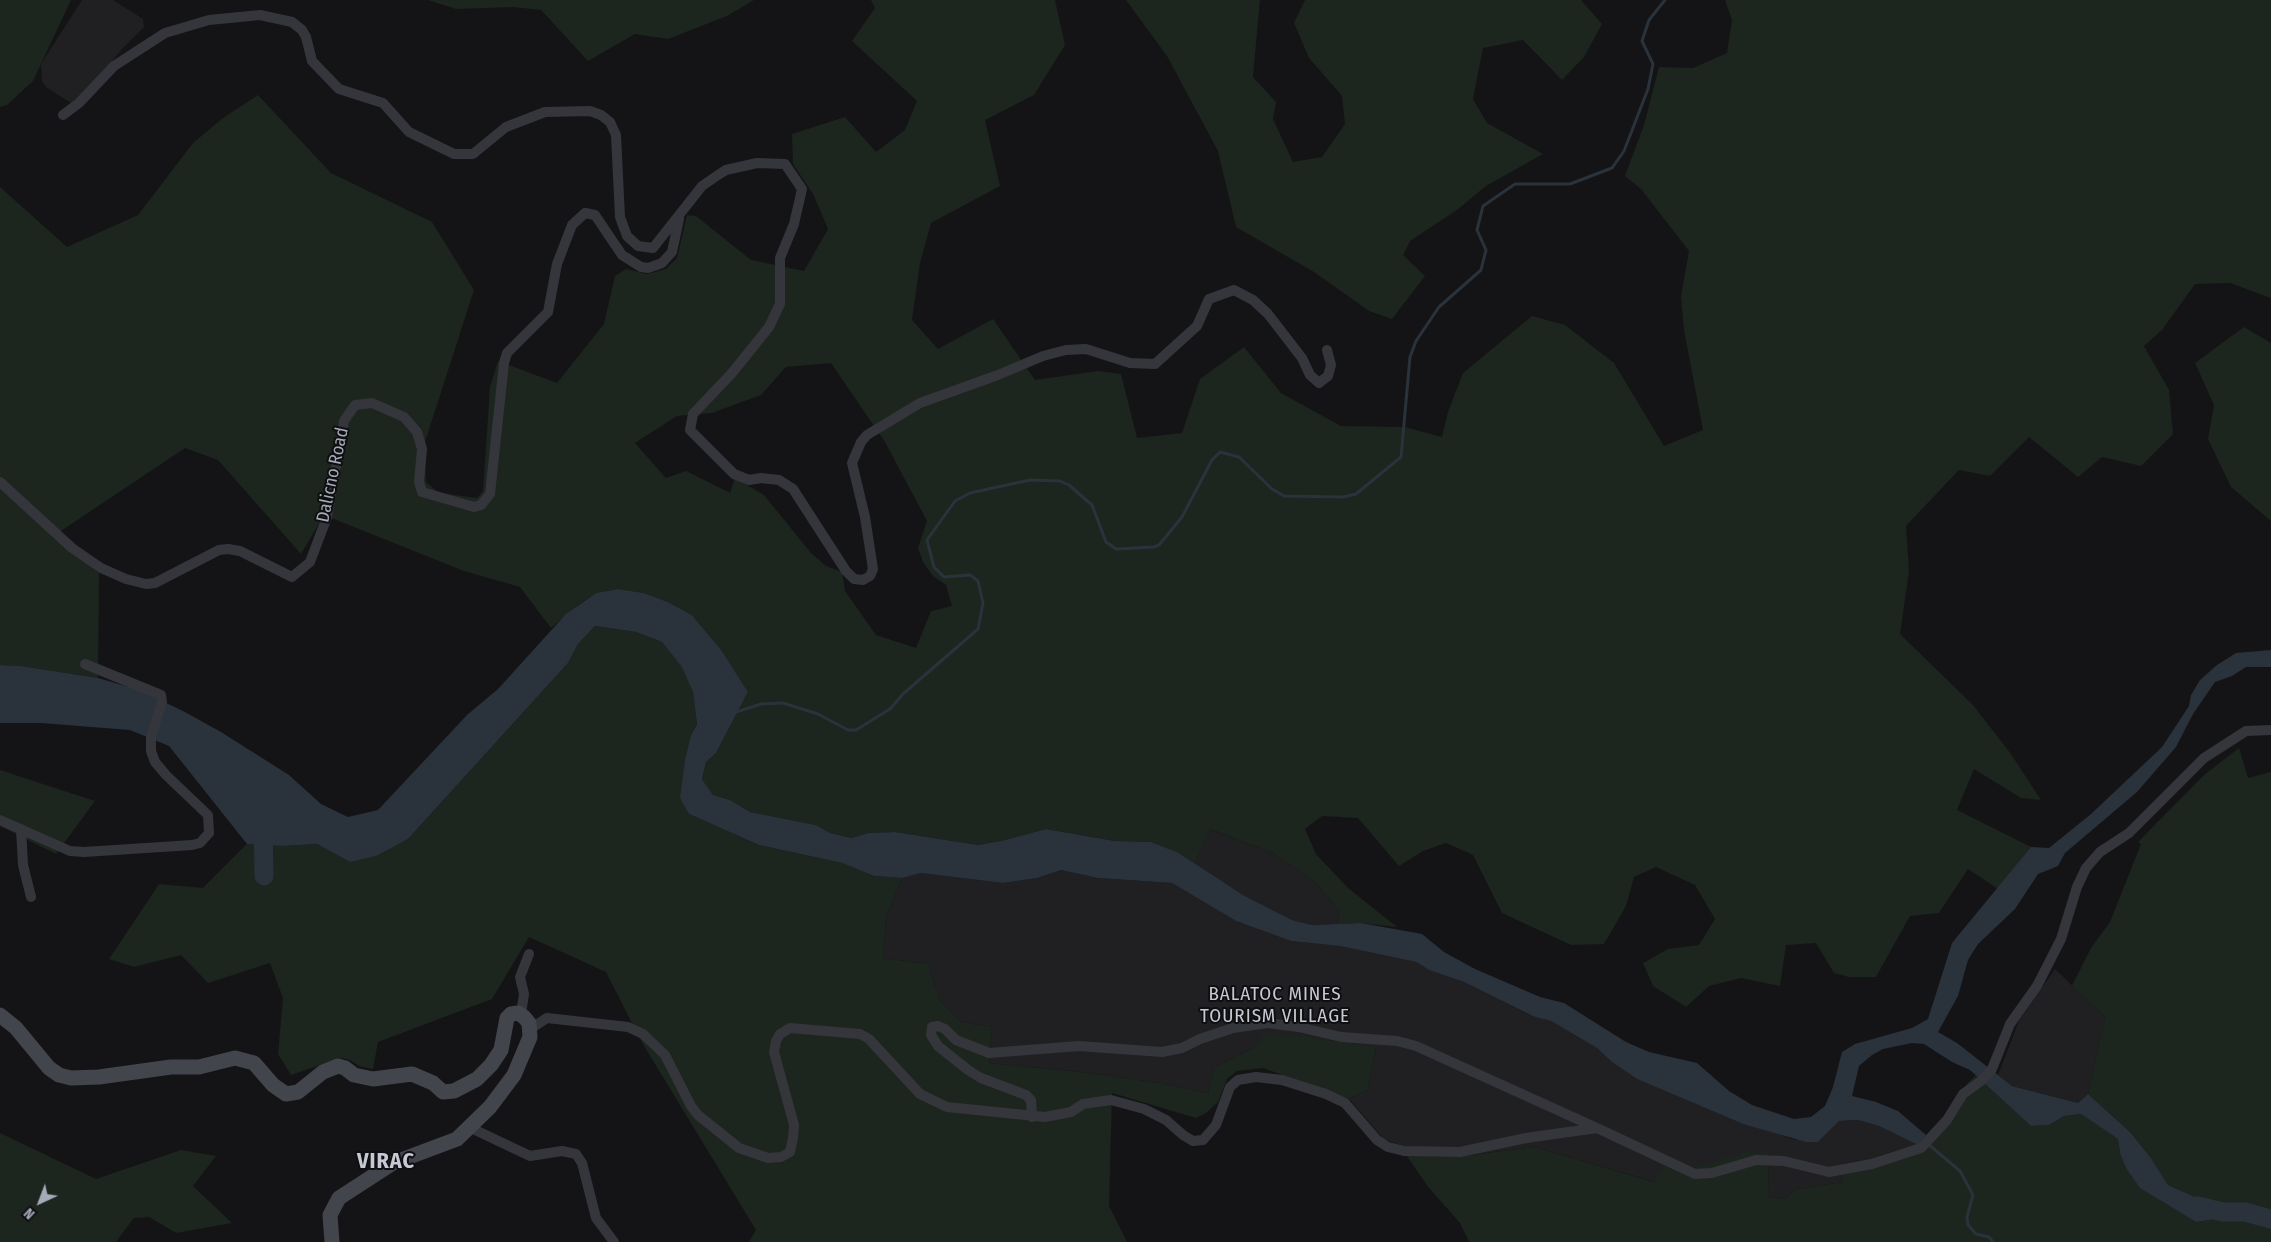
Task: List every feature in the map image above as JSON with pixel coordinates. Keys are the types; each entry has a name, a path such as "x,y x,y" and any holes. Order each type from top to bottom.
{"main road":[{"path":"0,1015 16,1028 48,1068 59,1075 70,1078 99,1077 171,1067 199,1066 235,1058 254,1063 279,1091 293,1094 323,1072 338,1066 345,1068 354,1076 373,1079 412,1074 433,1083 443,1092 454,1091 476,1079 492,1065 501,1050 507,1018 511,1014 527,1022 530,1037 514,1076 490,1107 471,1128 457,1139 393,1163 339,1198 330,1215 332,1242"}],"street":[{"path":"63,115 79,103 114,66 165,32 209,20 260,15 292,22 302,30 306,37 312,62 339,89 384,103 409,132 454,154 473,154 506,127 545,112 590,112 600,115 610,122 616,135 620,217 627,236 638,246 653,248 702,186 718,175 738,167 757,163 784,164 802,189 794,224 780,258 780,304 769,327 732,373 693,414 690,430 734,474 749,480 761,478 779,480 793,489 846,571 854,579 864,580 870,576 873,569 865,517 852,464 861,442 867,435 920,403 1044,356 1066,350 1086,349 1130,363 1155,364 1196,326 1209,299 1234,290 1253,300 1268,314 1302,358 1310,375 1319,383 1326,380 1331,365 1327,350"},
{"name":"Dalicno Road","path":"0,482 72,548 101,568 126,580 146,584 155,583 219,550 228,549 240,551 292,577 310,562 327,517 344,421 354,405 372,403 404,417 417,432 422,448 419,482 422,492 474,507 482,505 490,494 504,363 507,353 548,312 558,264 572,226 586,214 595,215 622,254 641,267 648,268 662,263 672,252 682,211"},
{"path":"0,820 70,850 84,852 200,844 209,833 208,815 155,762 150,751 151,736 162,702 161,696 154,691 85,664"},
{"path":"1032,1117 1031,1100 1026,1095 981,1078 968,1070 938,1046 931,1035 932,1027 938,1026 956,1040 989,1053 1080,1046 1162,1052 1182,1048 1200,1039 1234,1028 1267,1022 1299,1027 1340,1038 1397,1041 1416,1046 1696,1174 1712,1173 1756,1160 1784,1160 1829,1172 1880,1162 1921,1148 1933,1137 1963,1094 1981,1081 1992,1069 2010,1024 2037,986 2061,939 2077,887 2086,868 2100,852 2129,833 2204,758 2246,731 2271,730"},
{"path":"21,829 23,866 31,897"},
{"path":"529,954 520,976 527,1022 547,1018 628,1027 643,1034 665,1055 691,1106 698,1115 739,1148 768,1158 781,1157 790,1152 794,1138 794,1126 774,1052 776,1040 780,1034 790,1028 860,1034 869,1039 920,1094 946,1107 1045,1118 1071,1112 1090,1102 1111,1100 1144,1110 1166,1120 1183,1136 1193,1141 1203,1140 1216,1125 1230,1087 1238,1080 1256,1077 1282,1080 1326,1094 1345,1103 1377,1140 1388,1147 1404,1151 1460,1152 1526,1138 1597,1128"},
{"path":"471,1128 530,1156 562,1151 576,1154 582,1163 596,1218 614,1242"}],"shaded area":[{"path":"0,0 71,0 33,81 7,105 0,107"},
{"path":"82,0 113,0 143,19 144,27 122,49 89,89 71,103 46,87 42,81 41,64"},
{"path":"428,0 754,0 727,16 668,39 635,34 588,61 541,10 513,7 456,9"},
{"path":"871,0 1055,0 1065,45 1034,95 985,120 1000,186 931,223 920,263 912,320 938,349 993,319 1035,380 1098,371 1121,374 1137,438 1182,433 1200,379 1244,347 1281,393 1341,426 1405,427 1442,437 1448,412 1463,373 1532,316 1565,325 1614,363 1664,446 1703,430 1684,330 1681,296 1689,251 1641,189 1625,176 1644,125 1659,67 1693,68 1727,53 1732,20 1725,0 2271,0 2271,298 2230,283 2195,284 2162,330 2144,346 2169,390 2173,434 2141,466 2102,457 2078,477 2029,437 1990,476 1959,470 1906,526 1909,571 1900,634 1973,705 2011,754 2041,800 2021,798 1974,769 1957,810 2031,847 1998,889 1968,869 1939,913 1910,916 1876,977 1849,977 1834,973 1816,943 1786,945 1780,986 1741,978 1709,986 1686,1007 1653,986 1643,963 1668,949 1699,945 1715,919 1695,885 1656,867 1634,877 1626,906 1604,944 1571,945 1502,913 1473,855 1446,843 1423,851 1399,866 1358,818 1322,816 1305,829 1316,854 1348,888 1397,927 1361,923 1337,924 1340,912 1317,884 1273,853 1210,829 1194,864 1177,852 1151,842 1115,841 1046,829 978,845 895,832 868,833 853,838 830,833 816,825 750,812 730,800 713,795 702,779 706,762 716,753 748,692 722,651 692,615 668,602 644,593 618,589 596,593 578,605 551,628 520,587 464,571 324,515 301,554 218,460 185,448 52,537 99,573 98,678 21,666 0,665 0,187 67,247 138,215 193,143 223,118 258,95 331,173 432,222 474,290 424,445 426,482 439,493 477,498 483,491 490,387 498,361 557,383 604,324 615,276 626,269 647,274 666,269 677,258 687,215 696,216 751,260 804,271 828,229 813,194 793,164 792,134 845,117 876,152 905,130 917,101 852,41 875,8","holes":["831,363 885,442 927,521 918,548 923,562 933,576 946,585 952,606 931,611 916,648 876,635 845,591 842,572 826,566 811,553 764,495 735,478 730,493 686,471 666,478 635,443 677,416 712,413 761,395 786,367"]},
{"path":"1126,0 1260,0 1253,77 1276,102 1273,119 1293,162 1322,157 1345,124 1342,96 1309,58 1294,23 1305,0 1581,0 1602,24 1584,57 1562,80 1523,40 1483,48 1473,99 1487,123 1543,154 1486,186 1457,210 1410,241 1403,255 1425,276 1392,319 1369,311 1314,272 1236,227 1218,151 1167,56"},
{"path":"2244,327 2271,343 2271,521 2231,487 2208,439 2214,405 2195,363"},
{"path":"618,589 644,593 668,602 692,615 722,651 748,692 716,753 706,762 702,779 713,795 730,800 750,812 816,825 830,833 852,838 868,833 895,832 978,845 1046,829 1115,841 1151,842 1177,852 1243,895 1292,920 1312,925 1361,923 1422,934 1444,952 1475,969 1540,997 1564,1003 1626,1042 1649,1052 1697,1063 1729,1091 1752,1105 1794,1119 1811,1117 1825,1106 1833,1087 1842,1052 1855,1044 1912,1028 1928,1019 1952,943 2031,847 2049,848 2091,814 2162,747 2189,706 2191,695 2200,680 2217,665 2236,653 2271,650 2271,667 2246,667 2232,676 2215,682 2193,714 2176,747 2137,792 2065,853 2058,866 2038,874 2015,909 1978,944 1968,960 1958,996 1938,1032 1957,1043 2012,1086 2078,1103 2088,1094 2130,1132 2151,1158 2168,1185 2204,1201 2223,1203 2223,1218 2196,1222 2140,1188 2126,1168 2120,1153 2118,1139 2081,1114 2064,1116 2049,1125 2031,1126 1970,1070 1952,1062 1924,1044 1912,1043 1883,1049 1872,1055 1859,1066 1852,1096 1876,1102 1898,1111 1926,1135 1918,1145 1879,1126 1858,1120 1839,1121 1818,1142 1806,1142 1743,1124 1637,1079 1612,1062 1597,1048 1551,1021 1535,1017 1464,982 1429,970 1416,962 1340,946 1291,941 1236,921 1172,883 1098,878 1061,870 1037,878 1003,883 921,873 902,878 874,876 842,863 759,845 689,814 680,798 685,760 691,735 697,724 693,692 682,667 662,642 636,632 595,626 578,644 568,663 408,839 376,856 350,862 317,844 283,846 247,844 169,746 130,730 41,723 0,723 0,665 21,666 98,678 139,690 221,732 289,775 321,804 348,817 378,810 467,715 498,689 566,614 596,593"},
{"path":"595,626 636,632 662,642 683,667 693,692 697,723 691,735 689,814 759,845 842,863 874,876 902,878 886,918 883,958 928,964 940,1001 961,1022 992,1027 989,1063 1081,1072 1161,1083 1208,1093 1214,1068 1258,1045 1264,1034 1300,1036 1376,1047 1368,1090 1349,1099 1263,1068 1237,1071 1227,1079 1218,1102 1206,1113 1196,1118 1112,1093 1109,1206 1127,1242 749,1242 756,1230 641,1041 606,972 529,937 492,999 378,1042 373,1069 359,1066 350,1060 341,1058 291,1075 278,1054 283,998 270,963 208,983 181,955 134,967 109,959 159,884 203,888 247,844 283,846 317,844 350,862 408,839 568,663 578,644"},
{"path":"2239,748 2248,778 2271,772 2271,1242 1469,1242 1460,1223 1429,1188 1406,1155 1454,1157 1535,1147 1654,1182 1670,1156 1694,1168 1745,1152 1768,1153 1769,1197 1784,1199 1797,1189 1843,1182 1837,1166 1918,1145 1937,1127 1967,1084 1976,1075 2031,1126 2049,1125 2064,1116 2081,1114 2118,1139 2120,1153 2164,1203 2181,1211 2196,1222 2223,1218 2223,1203 2204,1201 2168,1185 2151,1158 2130,1132 2088,1094 2105,1017 2072,986 2091,948 2110,922 2141,844 2138,842 2204,775"},
{"path":"0,770 95,801 56,854 0,826"},
{"path":"1209,829 1273,853 1317,884 1340,912 1337,924 1312,925 1292,920 1243,895 1194,864"},
{"path":"1061,870 1098,878 1172,883 1236,921 1291,941 1340,946 1416,962 1429,970 1464,982 1535,1017 1551,1021 1597,1048 1612,1062 1637,1079 1743,1124 1772,1131 1791,1139 1818,1142 1839,1121 1858,1120 1879,1126 1918,1145 1837,1166 1843,1182 1797,1189 1784,1199 1769,1197 1768,1153 1694,1168 1666,1163 1655,1182 1535,1147 1454,1157 1406,1155 1401,1146 1383,1138 1349,1099 1368,1090 1376,1048 1258,1045 1214,1068 1208,1093 1161,1083 1081,1072 989,1063 992,1027 961,1022 940,1001 928,964 883,958 886,918 902,878 921,873 1003,883 1037,878"},
{"path":"2055,969 2105,1017 2088,1094 2078,1103 2012,1086 1998,1075 2019,1021"},
{"path":"0,1133 96,1179 181,1150 216,1156 193,1186 232,1223 176,1233 149,1217 134,1218 116,1242 0,1242"}],"waterway":[{"path":"736,712 761,704 783,703 818,714 848,730 856,730 890,709 903,694 978,629 983,603 978,581 970,575 944,577 934,567 927,540 955,501 970,493 1030,480 1060,481 1069,485 1092,505 1106,542 1116,549 1154,547 1159,545 1182,517 1212,460 1220,452 1239,457 1272,489 1284,496 1343,497 1356,494 1401,457 1410,357 1416,341 1439,307 1481,270 1486,250 1477,230 1483,206 1515,184 1570,184 1612,168 1624,151 1648,89 1653,64 1642,41 1649,20 1665,0"},
{"path":"263,820 264,876"},
{"path":"1928,1144 1960,1171 1973,1195 1967,1217 1968,1225 1976,1234 1989,1237 1993,1242"},
{"path":"2198,1206 2223,1212 2245,1212 2271,1219"}],"district":[{"name":"BALATOC MINES TOURISM VILLAGE","path":"1275,1006"},
{"name":"VIRAC","path":"386,1162"}]}
